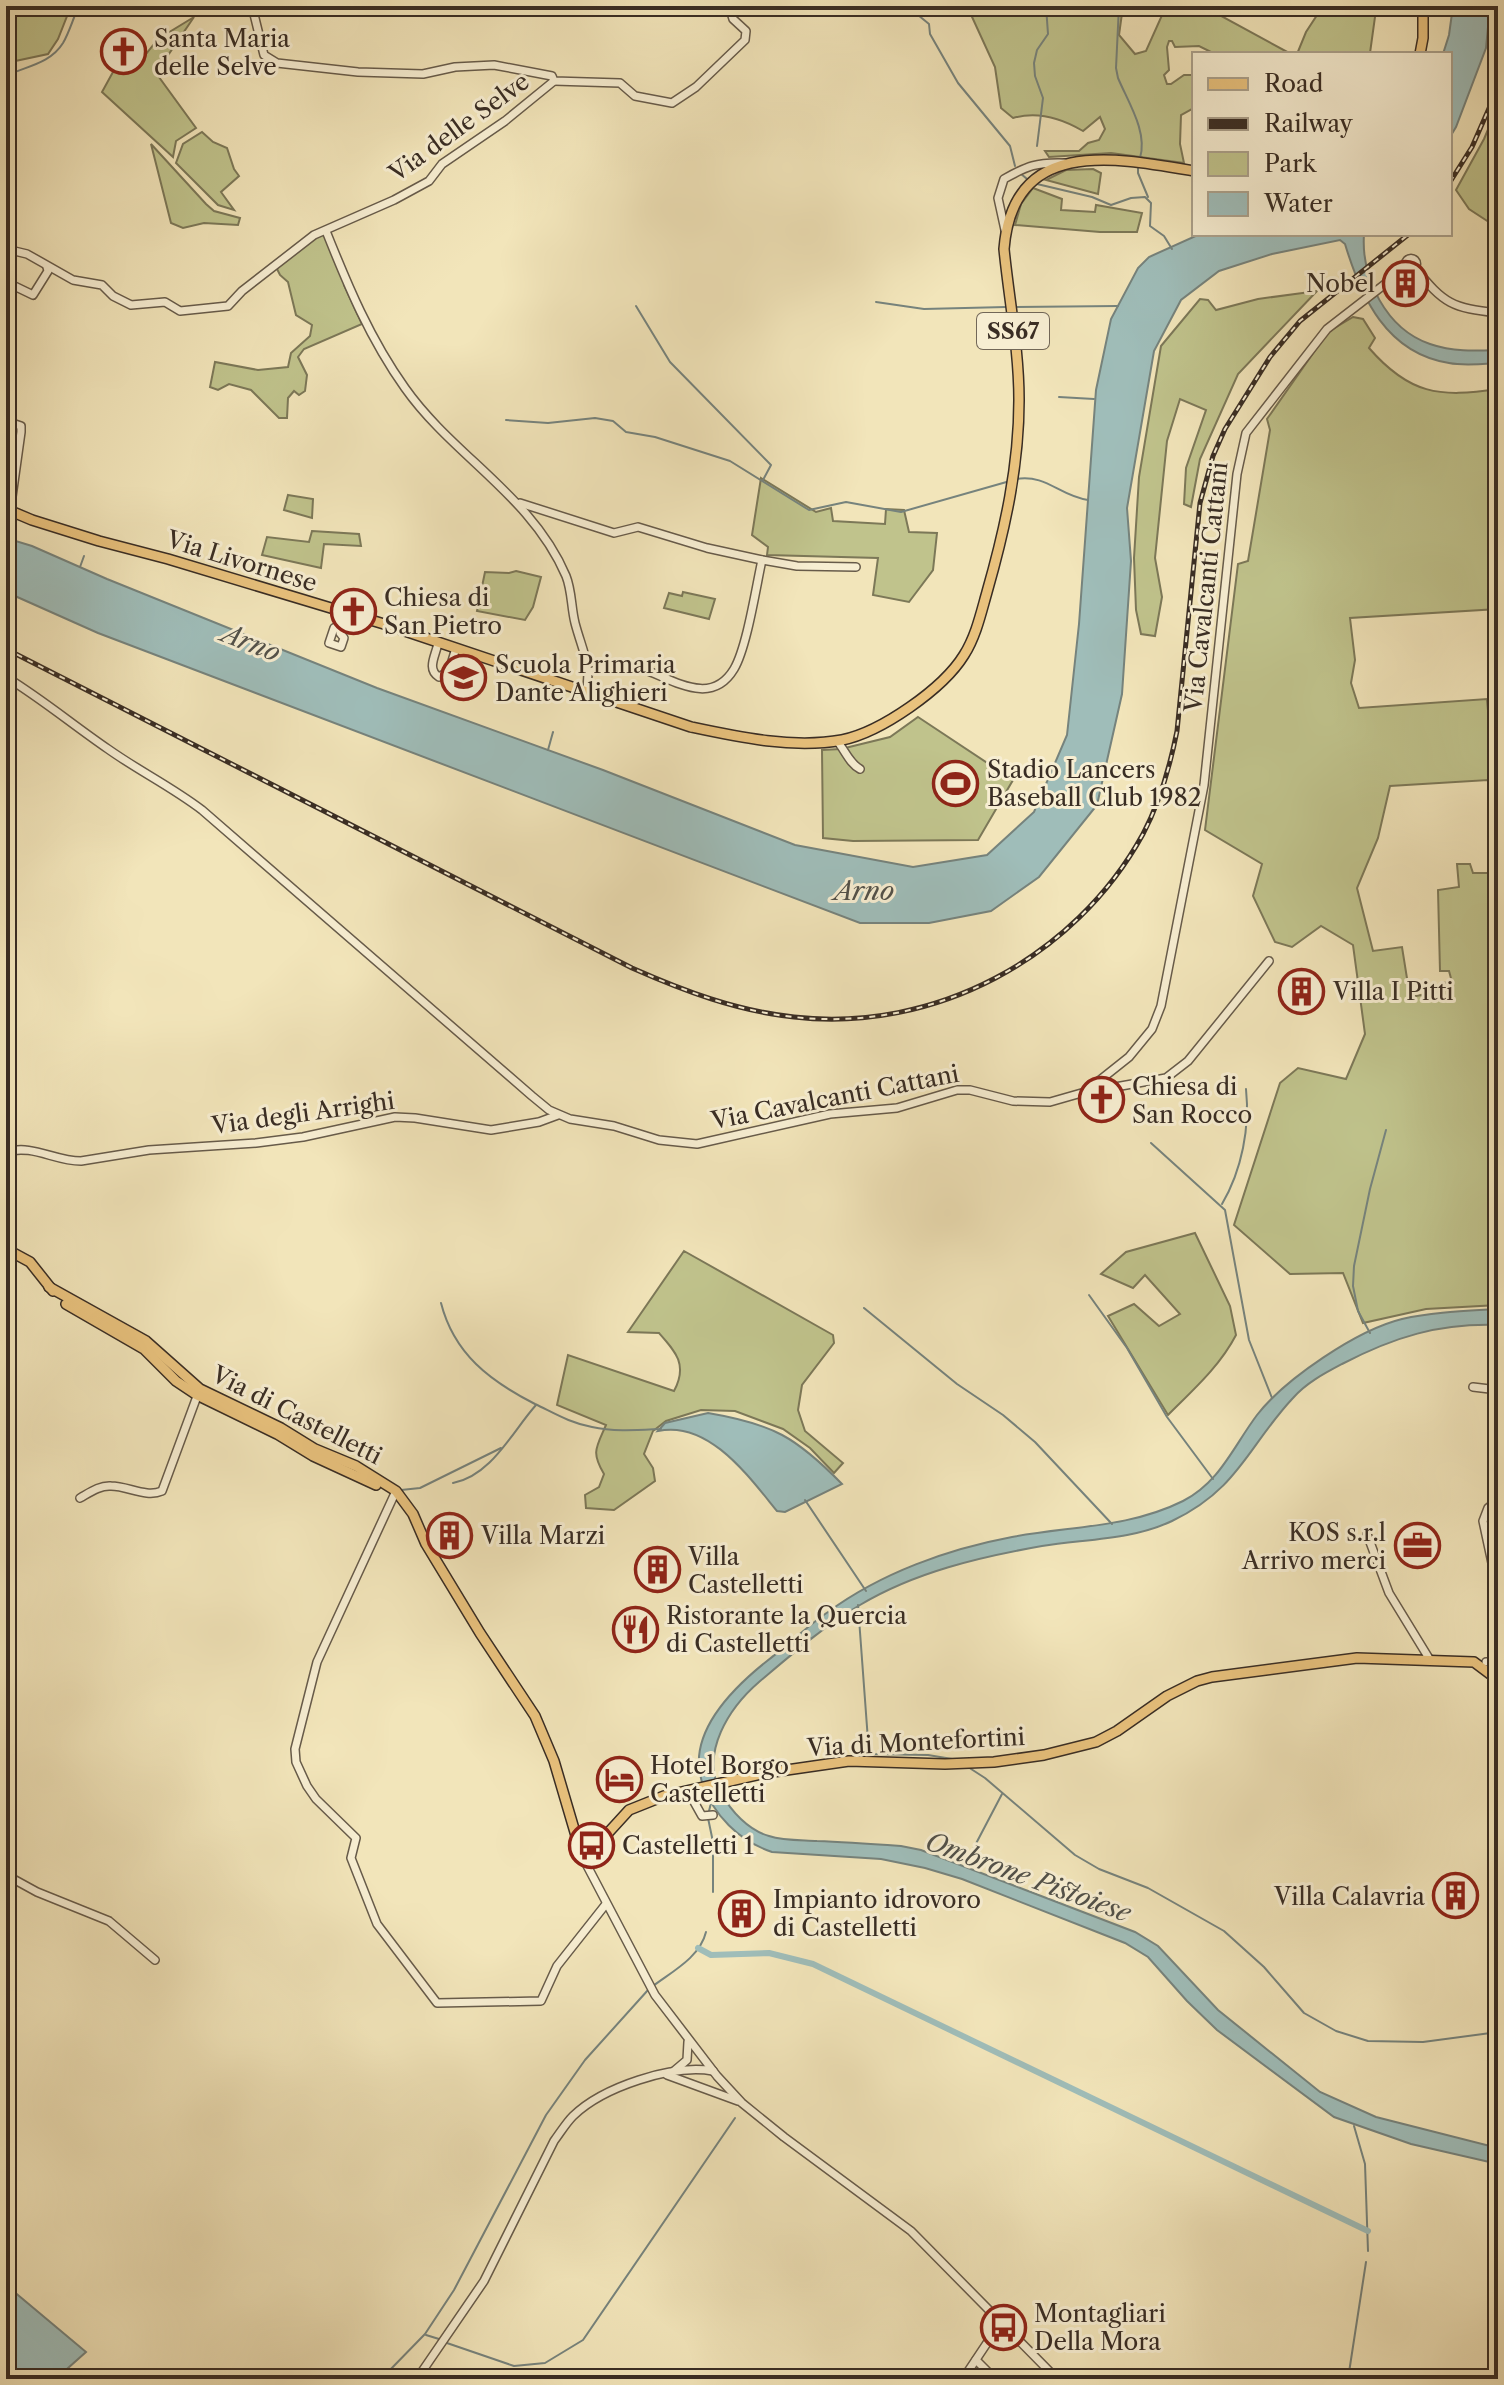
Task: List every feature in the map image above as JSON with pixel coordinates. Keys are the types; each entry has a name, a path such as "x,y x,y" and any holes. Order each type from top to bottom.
{"main road":[{"path":"1420,52 1423,6"},
{"name":"Via Livornese","path":"8,510 99,541 168,559 456,648 691,727 730,735 799,742 837,741 852,737 882,724 952,671 967,650 979,618 1006,519 1019,412 1004,249 1010,212 1027,186 1039,175 1066,163 1117,160 1192,171"},
{"name":"Via di Castelletti","path":"6,1249 30,1262 68,1306 144,1349 176,1381 356,1466 406,1503 441,1569 535,1716 554,1761 582,1856"},
{"name":"Via di Montefortini","path":"582,1856 592,1850 629,1810 654,1799 724,1782 849,1761 945,1764 994,1762 1044,1755 1096,1742 1182,1687 1212,1677 1344,1659 1474,1662 1498,1680"}],"street":[{"name":"Via delle Selve","path":"252,6 264,55 277,63 358,72 423,74 455,67 494,65 552,76 554,81"},
{"name":"Via delle Selve","path":"6,249 27,254 73,280 102,285 113,296 131,305 161,302 180,311 228,306 300,244 429,181 442,164 505,121 554,81 620,83 635,96 672,103 696,87 747,36 733,19 729,6"},
{"path":"1005,230 998,198 1004,179 1024,167 1042,162 1066,163"},
{"path":"326,231 354,302 404,388 430,419 519,503 565,575 590,672 586,693"},
{"path":"6,282 33,295 48,271 47,267"},
{"name":"Via Cavalcanti Cattani","path":"6,677 106,748 168,785 202,810 558,1115 614,1126 670,1142 697,1144 830,1114 897,1108 957,1090 970,1090 1013,1101 1050,1102 1085,1092 1129,1057 1152,1029 1161,1006 1204,785 1241,446 1246,433 1327,329 1387,280 1411,268 1447,302 1469,310 1498,313"},
{"path":"6,421 21,426 8,510"},
{"path":"519,503 614,533 638,527 707,548 762,560 797,566 856,567"},
{"path":"590,672 625,664 686,688 699,689 725,679 734,670 740,654 762,560"},
{"path":"340,625 344,613"},
{"path":"438,643 432,665 433,673 439,677 447,674 456,648"},
{"path":"432,665 443,657 449,660 450,668"},
{"path":"847,753 852,737"},
{"path":"837,741 860,769"},
{"path":"1085,1092 1166,1078 1188,1061 1269,961"},
{"name":"Via degli Arrighi","path":"6,1152 22,1148 81,1161 149,1150 303,1137 395,1117 491,1130 539,1122 558,1115"},
{"path":"1473,1387 1498,1390"},
{"path":"80,1498 103,1486 155,1494 162,1491 198,1392"},
{"path":"396,1493 317,1662 295,1749 301,1776 316,1799 356,1838 351,1858 377,1924 437,2003 541,2001 557,1966 606,1904"},
{"path":"1498,1500 1488,1508 1483,1521 1498,1591"},
{"path":"1367,1534 1387,1588 1430,1660"},
{"path":"1486,1662 1498,1662"},
{"path":"692,1790 702,1816 713,1815"},
{"path":"582,1856 655,1995 715,2074 742,2103 784,2137 911,2231 1057,2379"},
{"path":"6,1875 37,1892 109,1921 155,1960"},
{"path":"665,2075 684,2065 688,2040"},
{"path":"413,2379 439,2350 484,2281 554,2141 573,2117 591,2102 625,2085 694,2070 715,2074"},
{"path":"690,2083 708,2082 715,2074"},
{"path":"665,2075 742,2103"},
{"path":"963,2379 1001,2322"},
{"path":"976,2360 995,2379"}],"green space":[{"path":"6,6 71,6 58,39 48,54 6,63"},
{"path":"967,6 1123,6 1119,35 1135,54 1146,51 1163,13 1179,6 1203,6 1287,52 1211,52 1199,46 1175,47 1169,41 1169,70 1164,75 1167,84 1184,75 1192,75 1192,109 1181,115 1180,144 1184,163 1111,153 1049,157 1045,151 1079,151 1088,143 1099,140 1105,129 1100,117 1083,131 1049,117 1031,115 1013,118 1001,108 995,67"},
{"path":"1323,6 1370,6 1375,17 1370,52 1298,52 1306,32"},
{"path":"194,17 156,73 196,128 176,141 173,157 102,92 119,61 133,67 137,57 142,59 158,39"},
{"path":"1498,106 1498,228 1469,209 1456,190"},
{"path":"202,132 213,142 227,148 239,176 221,192 234,210 218,205 176,163 183,144"},
{"path":"151,144 214,211 240,218 238,225 204,223 183,228 171,223"},
{"path":"1093,169 1101,173 1098,194 1046,180 1066,170"},
{"path":"1033,188 1062,199 1061,210 1095,212 1096,205 1142,213 1137,232 1015,225 1021,204"},
{"path":"326,231 347,283 344,285 362,324 304,349 298,357 307,375 305,391 299,395 294,391 288,398 287,418 279,418 251,390 229,384 218,390 210,387 215,362 258,370 288,367 291,353 310,336 312,325 296,315 288,282 275,265 300,244"},
{"path":"1317,291 1238,374 1200,459 1191,507 1184,504 1186,468 1206,410 1180,399 1167,441 1155,558 1162,597 1155,636 1141,634 1136,610 1134,558 1139,477 1161,346 1200,299 1208,300 1216,310 1258,299"},
{"path":"1353,317 1363,319 1375,338 1369,348 1412,384 1459,393 1498,389 1498,609 1350,618 1355,660 1351,683 1359,708 1487,699 1489,722 1498,722 1498,1305 1426,1309 1363,1323 1343,1273 1290,1274 1234,1225 1280,1083 1298,1068 1346,1079 1365,1034 1353,945 1321,926 1292,947 1275,942 1253,896 1262,864 1205,830 1238,564 1248,561 1270,430 1267,419 1328,332","holes":["1488,780 1494,873 1473,873 1470,864 1457,864 1459,887 1438,890 1440,971 1449,971 1452,982 1443,983 1444,991 1410,997 1402,947 1373,951 1357,888 1378,838 1390,786"]},
{"path":"761,478 816,512 831,508 833,521 885,524 886,509 904,510 909,532 937,533 933,570 909,602 873,595 878,558 767,555 768,547 752,535"},
{"path":"288,495 313,499 312,518 284,510"},
{"path":"312,531 359,534 361,546 324,544 321,568 262,555 267,537 309,542"},
{"path":"516,571 541,577 533,607 525,620 477,611 485,572"},
{"path":"683,592 715,599 709,619 664,608 669,593 682,596"},
{"path":"918,717 1013,780 978,840 853,841 823,838 822,750 841,749 890,737"},
{"path":"1195,1233 1230,1306 1236,1335 1214,1367 1168,1415 1108,1316 1134,1304 1159,1326 1180,1314 1145,1275 1133,1288 1101,1274 1126,1252"},
{"path":"684,1251 833,1335 834,1343 802,1385 798,1410 805,1431 843,1463 834,1473 810,1448 783,1429 735,1411 701,1410 666,1421 653,1431 644,1454 653,1468 655,1481 614,1510 586,1508 585,1495 599,1487 604,1474 596,1450 606,1425 557,1405 568,1355 674,1391 680,1366 670,1346 659,1333 628,1332"}],"water":[{"path":"1453,6 1490,6 1486,48 1452,134 1452,52 1444,52"},
{"name":"Arno","path":"1196,236 1364,236 1364,251 1372,284 1379,300 1401,327 1414,337 1439,347 1498,350 1498,363 1449,363 1408,348 1379,320 1359,284 1345,244 1340,240 1272,254 1219,271 1181,300 1154,351 1127,508 1131,561 1122,694 1097,805 1039,877 991,911 929,923 860,923 98,633 6,592 6,538 377,688 603,770 795,845 913,867 987,855 1034,812 1067,735 1079,624 1096,390 1111,319 1138,268 1149,257"},
{"path":"1498,1309 1498,1325 1456,1326 1399,1339 1361,1354 1316,1379 1298,1393 1278,1416 1228,1481 1195,1508 1172,1521 1141,1532 1042,1546 972,1561 903,1583 860,1605 808,1641 748,1692 721,1732 714,1762 715,1778 725,1800 741,1819 761,1833 787,1840 901,1846 921,1850 1135,1932 1158,1946 1218,2010 1320,2092 1376,2117 1498,2148 1498,2164 1411,2144 1334,2117 1217,2030 1148,1957 1125,1943 962,1879 925,1868 881,1859 772,1852 738,1834 720,1816 702,1782 699,1764 701,1746 716,1713 740,1684 848,1598 916,1564 964,1548 1012,1537 1120,1521 1163,1510 1183,1501 1207,1484 1269,1401 1303,1372 1344,1345 1402,1319"},
{"path":"708,1413 750,1422 782,1435 811,1455 842,1484 785,1512 777,1511 740,1468 711,1443 677,1430 658,1431 665,1423"},
{"path":"6,2285 86,2352 67,2369 74,2379 6,2379"}],"waterway":[{"path":"6,76 45,60 58,50 79,6"},
{"path":"753,11 754,6"},
{"path":"907,6 929,24 930,34 958,83 1010,146 1015,166"},
{"path":"1037,146 1043,98 1034,63 1037,50 1048,34 1046,6"},
{"path":"1119,6 1116,68 1139,128 1140,158"},
{"path":"1138,166 1148,197"},
{"path":"1020,173 1027,179"},
{"path":"1037,184 1092,197 1111,205 1145,197 1151,203 1150,226 1164,236 1172,249"},
{"path":"876,302 924,309 1006,307"},
{"path":"636,306 670,362 771,465 763,480"},
{"path":"1016,307 1118,306"},
{"path":"1059,397 1094,399"},
{"path":"506,420 548,423 595,418 613,421 626,432 655,437 730,461 809,510 846,502 901,512 1010,481"},
{"path":"1016,479 1045,482 1088,500"},
{"path":"80,567 84,556"},
{"path":"548,750 553,732"},
{"path":"1222,1204 1235,1177 1243,1148 1247,1118 1246,1089"},
{"path":"1370,1333 1358,1311 1353,1286 1354,1266 1386,1130"},
{"path":"1151,1143 1225,1210 1249,1340 1272,1398"},
{"path":"1089,1295 1127,1348 1167,1417 1213,1479"},
{"path":"441,1303 447,1321 465,1351 503,1386 584,1425 618,1430 661,1429"},
{"path":"864,1308 957,1384 1003,1415 1035,1442 1112,1524"},
{"path":"453,1483 479,1472 490,1462 536,1405"},
{"path":"401,1490 420,1488 501,1448"},
{"path":"805,1500 866,1591"},
{"path":"858,1605 869,1754 928,1755 952,1759"},
{"path":"968,1767 1075,1855 1099,1869 1148,1888 1224,1931 1264,1967 1304,2013 1336,2031 1368,2041 1423,2042 1498,2032"},
{"name":"Ombrone Pistoiese","path":"970,1855 1002,1794"},
{"path":"709,1811 712,1799"},
{"path":"708,1818 713,1842 713,1892"},
{"path":"653,1986 692,1956 706,1932"},
{"path":"698,1948 711,1955 769,1953 813,1964 1368,2231"},
{"path":"364,2379 386,2374 425,2334 454,2290 546,2115 585,2060 648,1990"},
{"path":"444,2342 514,2366 545,2363 583,2340 735,2118"},
{"path":"1354,2126 1365,2164 1368,2251"},
{"path":"1348,2379 1366,2262"},
{"path":"426,2335 439,2339"}],"railway":[{"path":"1452,179 1472,147 1498,88"},
{"path":"6,649 632,968 691,992 773,1014 846,1019 898,1013 948,999 996,978 1040,951 1079,917 1114,878 1143,834 1164,784 1177,731 1200,503 1213,456 1225,429 1270,357 1300,321 1406,236"}],"place":[{"name":"Santa Maria delle Selve","path":"123,52"},
{"name":"Nobel","path":"1406,283"},
{"name":"Chiesa di San Pietro","path":"353,611"},
{"name":"Scuola Primaria Dante Alighieri","path":"464,678"},
{"name":"Stadio Lancers Baseball Club 1982","path":"956,783"},
{"name":"Villa I Pitti","path":"1302,991"},
{"name":"Chiesa di San Rocco","path":"1101,1100"},
{"name":"Villa Marzi","path":"450,1535"},
{"name":"KOS s.r.l Arrivo merci","path":"1417,1546"},
{"name":"Villa Castelletti","path":"657,1570"},
{"name":"Ristorante la Quercia di Castelletti","path":"635,1629"},
{"name":"Hotel Borgo Castelletti","path":"619,1779"},
{"name":"Castelletti 1","path":"591,1845"},
{"name":"Villa Calavria","path":"1456,1896"},
{"name":"Impianto idrovoro di Castelletti","path":"742,1913"},
{"name":"Montagliari Della Mora","path":"1003,2327"}]}
